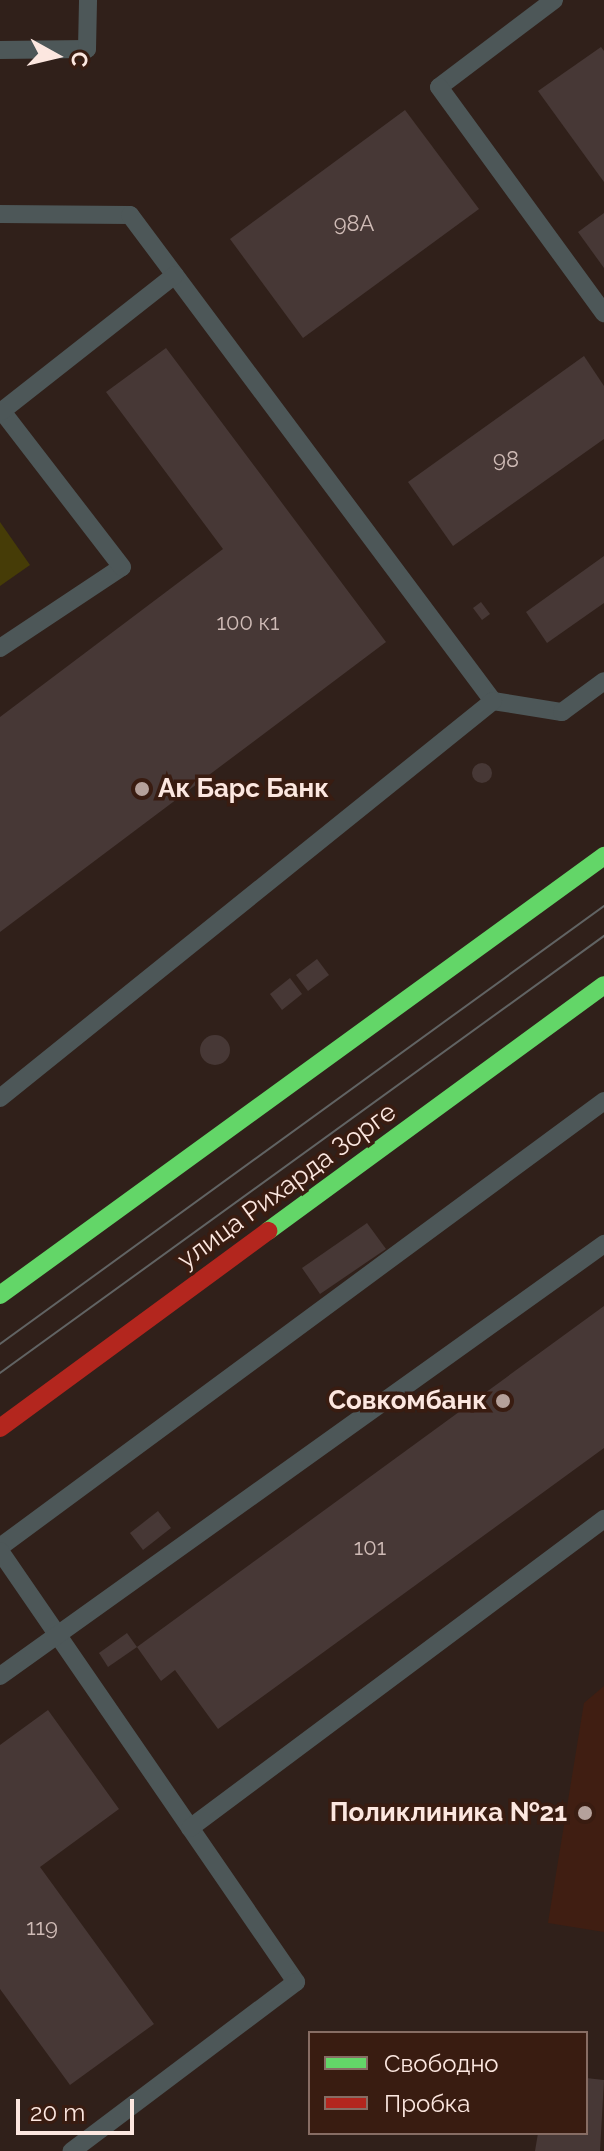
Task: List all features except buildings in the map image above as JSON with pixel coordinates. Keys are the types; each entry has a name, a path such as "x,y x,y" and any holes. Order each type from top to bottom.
{"street":[{"path":"0,1295 604,856"},
{"name":"улица Рихарда Зорге","path":"0,1428 604,985"}],"lane":[{"path":"0,50 87,49 88,0"},
{"path":"554,0 439,87 604,313"},
{"path":"0,214 130,215 493,701 562,712 604,681"},
{"path":"0,648 122,567 2,411 175,275"},
{"path":"0,1098 493,701"},
{"path":"72,2151 296,1982 0,1549 604,1101"},
{"path":"0,1676 57,1634 183,1552 604,1244"},
{"path":"190,1828 604,1519"}],"shaded area":[{"path":"0,522 30,565 0,586"},
{"name":"Поликлиника №21","path":"604,1686 604,1932 548,1923 584,1703"}],"tram line":[{"path":"0,1344 604,906"},
{"path":"0,1373 604,936"}],"traffic: fast":[{"path":"0,1295 604,856"},
{"path":"268,1231 604,985"}],"traffic: jam":[{"path":"0,1428 268,1231"}],"place":[{"name":"Ак Барс Банк","path":"142,789"},
{"name":"Совкомбанк","path":"503,1401"},
{"name":"Поликлиника №21","path":"585,1813"}]}
